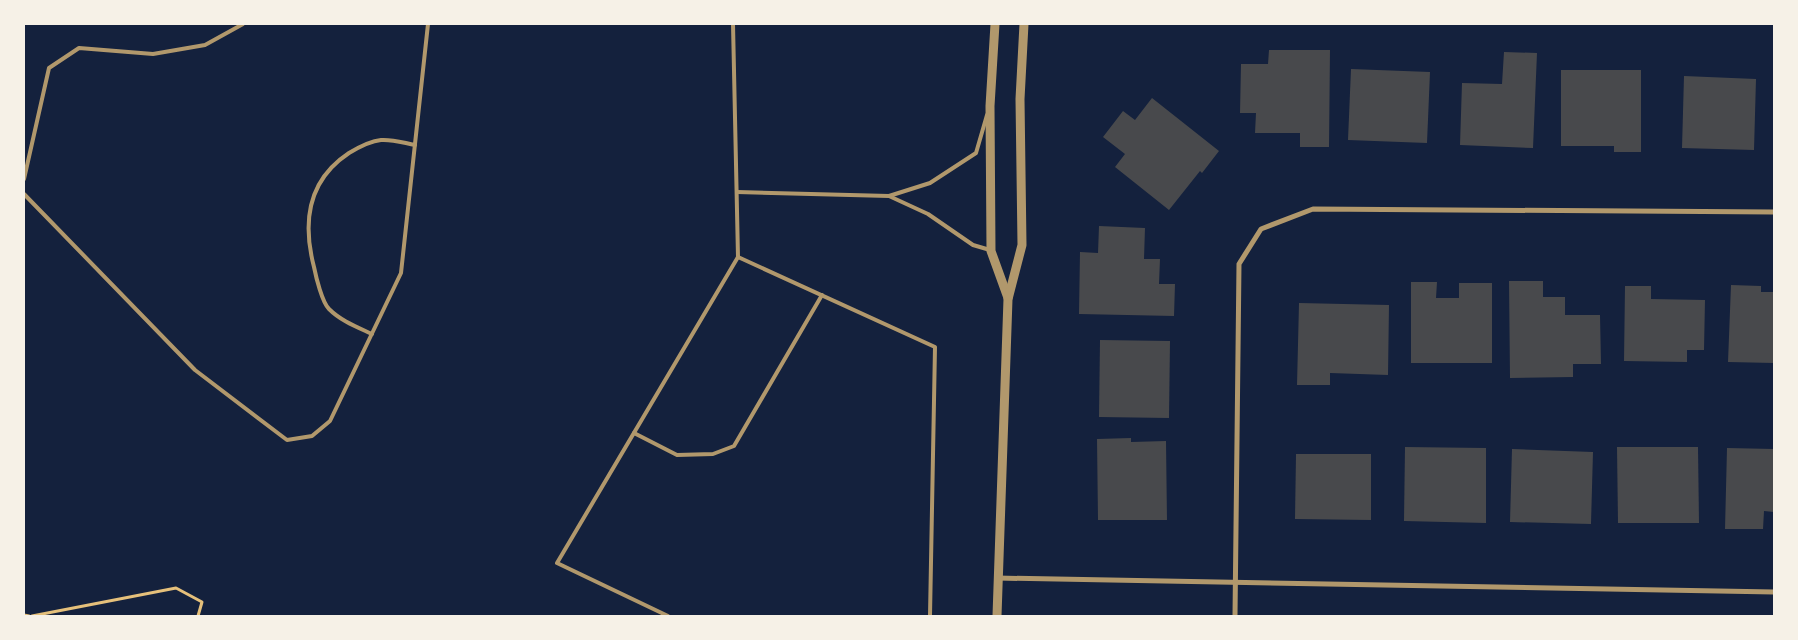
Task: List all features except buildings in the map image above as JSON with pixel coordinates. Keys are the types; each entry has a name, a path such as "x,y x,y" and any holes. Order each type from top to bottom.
{"street":[{"path":"995,24 990,106 991,251 1008,299"},
{"path":"997,616 1008,299 1022,245 1020,99 1024,24"},
{"path":"1235,616 1239,264 1261,229 1313,209 1774,212"},
{"path":"997,578 1774,592"}],"lane":[{"path":"24,179 49,68 79,48 153,54 205,44 243,24"},
{"path":"24,194 195,370 287,440 312,436 330,422 401,273 428,24"},
{"path":"668,616 557,562 738,257 733,24"},
{"path":"737,192 889,196 930,183 976,153 990,106"},
{"path":"372,334 348,323 328,308 308,247 308,217 313,195 335,162 361,145 381,140 415,145"},
{"path":"889,196 928,214 973,245 991,251"},
{"path":"738,257 934,347 930,616"},
{"path":"634,433 678,455 713,454 734,446 822,295"}],"path":[{"path":"24,615 31,616 176,588 202,602 198,616"}]}
